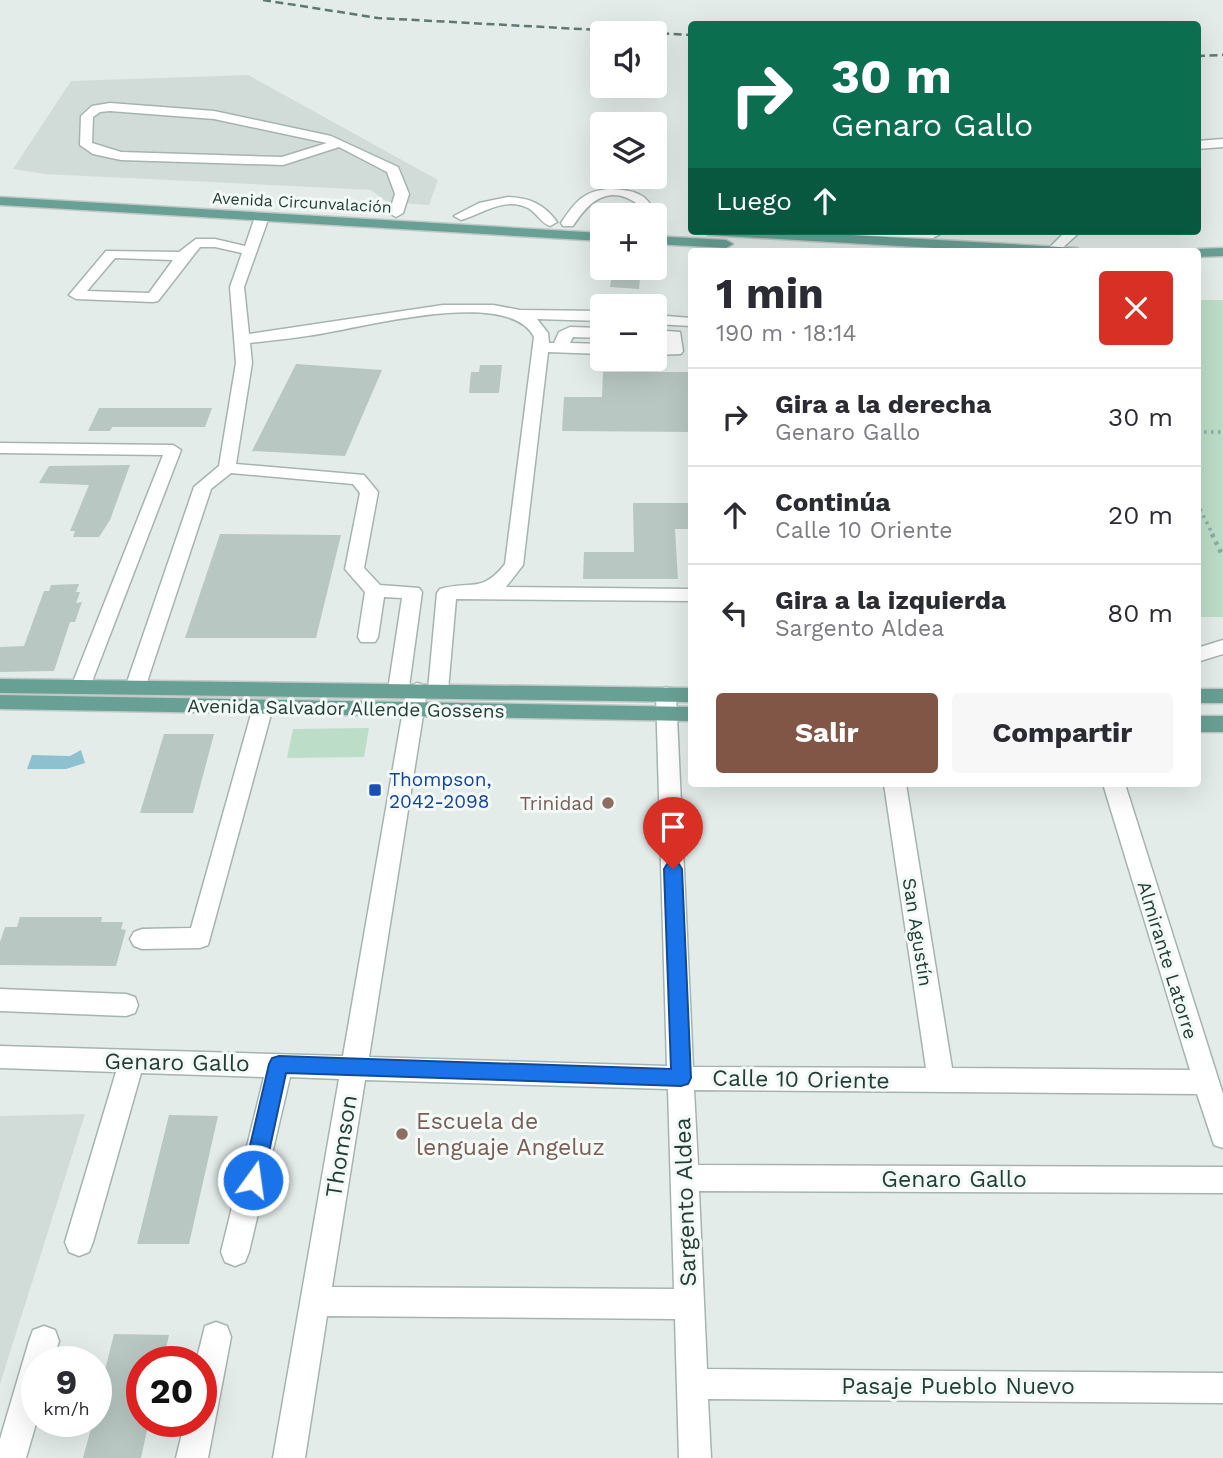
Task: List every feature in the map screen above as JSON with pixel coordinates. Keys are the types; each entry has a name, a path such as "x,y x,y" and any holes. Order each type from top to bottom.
{"main road":[{"name":"Avenida Circunvalación","path":"0,190 590,224"},
{"name":"Avenida Circunvalación","path":"0,201 590,236"},
{"path":"667,229 688,230"},
{"path":"888,235 934,236 1028,248"},
{"path":"667,241 790,248"},
{"path":"1201,253 1223,252"},
{"path":"1201,265 1223,264"},
{"name":"Avenida Salvador Allende Gossens","path":"0,686 417,695 675,707"},
{"name":"Avenida Salvador Allende Gossens","path":"0,702 263,707 417,695 675,707"},
{"path":"1201,696 1223,696"},
{"path":"1201,724 1223,724"}],"street":[{"path":"340,143 283,161 121,156 97,151 86,145 87,116 92,111 110,107 214,115 340,143 393,170 402,194 396,213"},
{"path":"1201,145 1223,143"},
{"path":"568,223 592,195 609,194 638,198 644,203"},
{"path":"135,688 203,487 227,468 244,363 237,287 262,217"},
{"path":"1054,248 1069,235"},
{"path":"183,256 111,254 76,295 153,298 183,256 196,243 215,243 250,251"},
{"path":"243,339 317,330 407,314 492,310 518,314 590,316"},
{"path":"485,593 504,580 514,565 541,347 542,337 537,326 518,314"},
{"path":"667,320 688,322"},
{"path":"561,347 564,335 570,332 590,333"},
{"path":"667,335 675,335 675,351 667,351"},
{"path":"541,347 590,348"},
{"path":"0,448 173,450 81,687"},
{"path":"227,468 358,479 369,492 354,569 375,591 688,595"},
{"path":"368,637 375,591"},
{"path":"412,592 417,695"},
{"path":"417,695 447,593"},
{"path":"1201,654 1223,647"},
{"name":"Thomson","path":"289,1458 417,695"},
{"path":"142,939 200,938 263,707"},
{"name":"Sargento Aldea","path":"675,707 681,1078 695,1458"},
{"name":"San Agustín","path":"895,787 941,1080"},
{"name":"Almirante Latorre","path":"1115,787 1223,1136"},
{"path":"0,1000 126,1005"},
{"name":"Genaro Gallo","path":"0,1057 355,1066"},
{"path":"79,1242 132,1060"},
{"path":"235,1252 271,1109 279,1064"},
{"name":"Calle 10 Oriente","path":"355,1066 681,1078 1206,1082"},
{"name":"Genaro Gallo","path":"684,1178 1223,1180"},
{"path":"316,1301 689,1304"},
{"path":"214,1346 216,1337"},
{"name":"Pasaje Pueblo Nuevo","path":"692,1384 1223,1388"},
{"path":"10,1458 21,1421"},
{"path":"192,1458 197,1437"}],"path":[{"path":"1201,432 1223,432"},
{"path":"1201,511 1223,557"}],"shaded area":[{"path":"248,75 438,180 429,205 387,202 371,190 45,174 13,169 71,81"},
{"path":"85,1114 0,1384 0,1116"}],"green space":[{"path":"1201,300 1223,300 1223,617 1201,617"},
{"path":"369,728 364,757 287,758 293,729"}],"water":[{"path":"81,750 85,763 66,769 27,769 32,755 70,756"}],"building":[{"path":"611,280 640,280 639,289 610,287"},
{"path":"296,364 382,370 345,456 252,451"},
{"path":"480,365 502,365 499,393 469,393 471,372 479,372"},
{"path":"603,372 688,372 688,432 562,431 564,397 602,397"},
{"path":"99,408 212,408 205,427 112,427 110,431 88,431"},
{"path":"130,465 110,520 99,537 73,537 75,531 70,531 89,485 39,483 49,466"},
{"path":"633,503 688,503 688,529 675,529 678,579 583,579 584,552 634,552"},
{"path":"220,534 341,535 316,638 185,638"},
{"path":"79,584 76,592 80,592 76,603 82,602 75,622 70,622 54,671 0,672 0,647 24,646 44,591 49,591 51,585"},
{"path":"164,734 214,734 193,813 140,813"},
{"path":"20,917 102,917 101,922 123,922 121,929 126,930 116,966 0,965 0,942 5,927 17,927"},
{"path":"169,1115 218,1116 189,1244 137,1244"},
{"path":"114,1334 169,1335 167,1346 126,1346 126,1437 146,1437 141,1458 83,1458 89,1437 112,1437 111,1346"}],"railway":[{"path":"263,0 378,18 688,35"},
{"path":"1201,56 1223,55"}],"place":[{"name":"Thompson, 2042-2098","path":"375,790"},
{"name":"Trinidad","path":"608,803"},
{"name":"Escuela de lenguaje Angeluz","path":"402,1134"}],"route":[{"path":"253,1180 279,1064 681,1078 673,869"}]}
